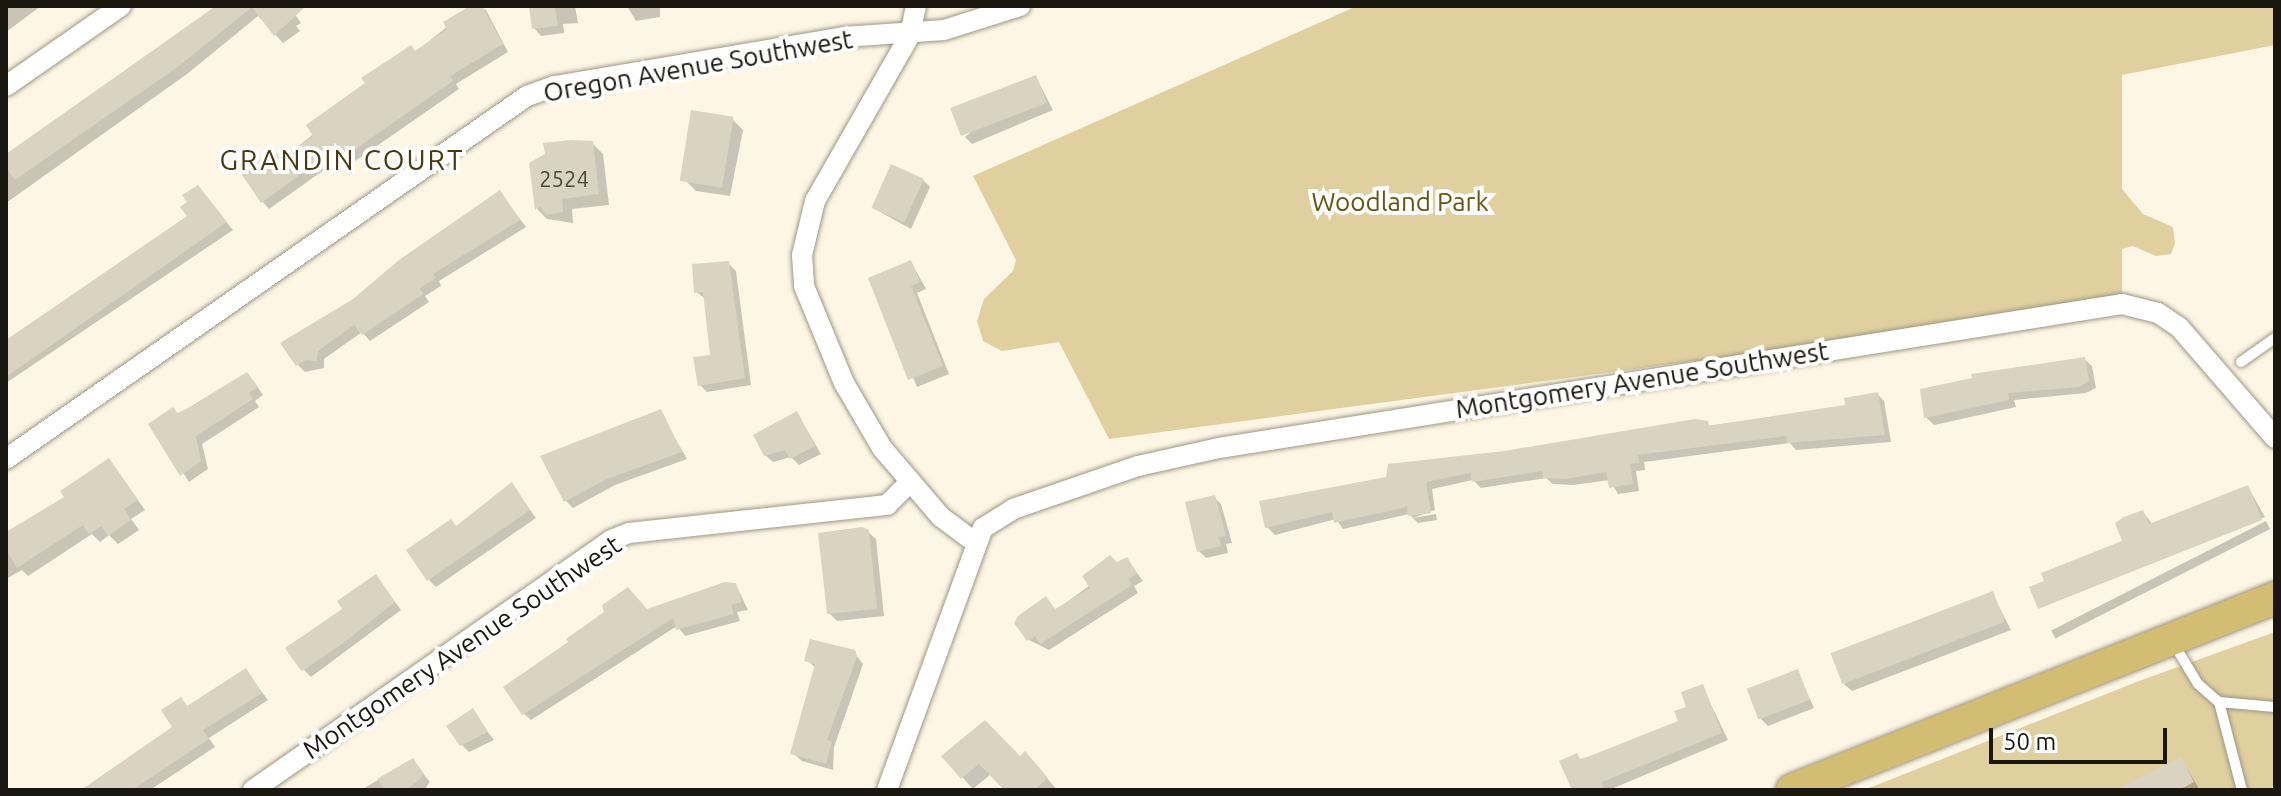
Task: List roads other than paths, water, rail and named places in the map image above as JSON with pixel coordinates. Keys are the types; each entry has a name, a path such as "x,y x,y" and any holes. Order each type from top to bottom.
{"main road":[{"path":"1802,788 2275,598"}],"street":[{"path":"6,86 121,6"},
{"path":"887,790 976,543 908,484 844,383 813,316 802,255 807,224 823,184 910,35 916,6"},
{"name":"Oregon Avenue Southwest","path":"6,459 527,96 555,86 844,37 910,35 1020,6"},
{"name":"Montgomery Avenue Southwest","path":"976,543 983,528 1004,513 1180,456 2122,304 2158,313 2179,327 2275,438"},
{"name":"Montgomery Avenue Southwest","path":"253,790 611,540 629,533 887,505 908,484"}],"lane":[{"path":"2241,362 2275,338"},
{"path":"2171,640 2198,684 2219,702 2242,790"},
{"path":"2219,702 2275,707"}],"district":[{"name":"GRANDIN COURT","path":"342,160"}],"park label":[{"name":"Woodland Park","path":"1400,202"}]}
